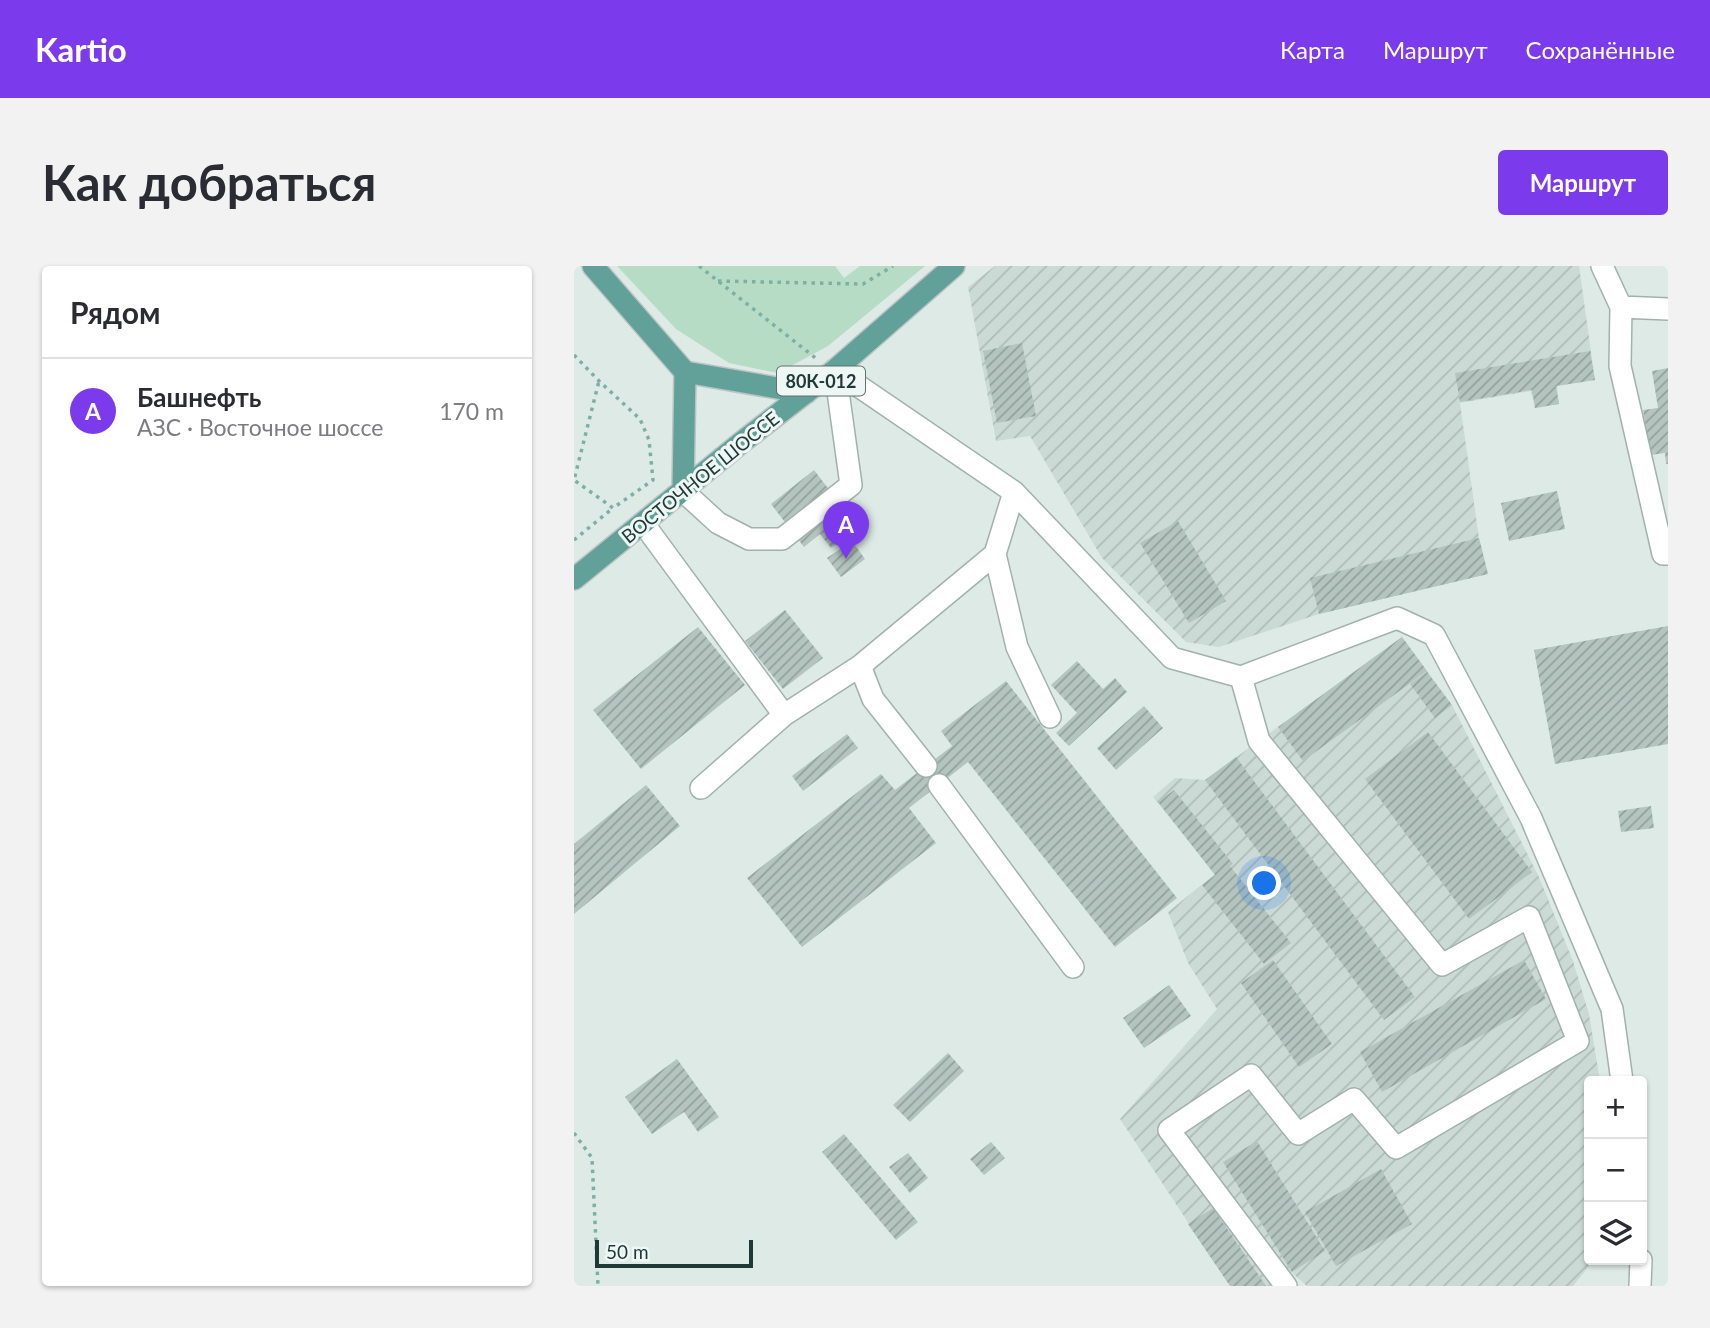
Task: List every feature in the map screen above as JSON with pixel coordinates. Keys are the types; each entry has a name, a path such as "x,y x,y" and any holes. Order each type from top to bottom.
{"main road":[{"path":"593,266 685,372 806,393"},
{"name":"ВОСТОЧНОЕ ШОССЕ","path":"574,579 835,370 954,266"},
{"path":"683,491 685,372"}],"street":[{"path":"1602,266 1621,307 1620,366 1663,554 1668,555"},
{"path":"1621,307 1668,309"},
{"path":"683,491 718,523 749,538 782,539 851,485 835,370"},
{"path":"835,370 1014,492 1172,658 1241,677 1397,618 1434,635 1531,818 1612,1009 1621,1076"},
{"path":"1014,492 995,554 1017,647 1050,717"},
{"path":"643,523 784,715"},
{"path":"701,788 784,715 860,666 995,554"},
{"path":"860,666 873,699 926,766"},
{"path":"1241,677 1259,741 1442,965 1530,917 1578,1041 1396,1148 1354,1099 1298,1134 1251,1075 1169,1130 1286,1286"},
{"path":"939,785 1073,967"},
{"path":"1640,1286 1641,1265"}],"path":[{"path":"699,266 812,356 835,370"},
{"path":"718,281 863,284 892,266"},
{"path":"574,355 640,419 649,440 653,480 574,540"},
{"path":"598,381 575,480 613,508"},
{"path":"574,1133 592,1158 598,1286"}],"shaded area":[{"path":"995,266 1579,266 1595,380 1557,386 1559,404 1535,408 1531,391 1460,403 1479,538 1488,574 1319,614 1219,647 1186,642 1102,558 1030,436 996,441 968,287"},
{"path":"1402,637 1452,705 1539,877 1573,961 1589,1014 1599,1076 1584,1076 1584,1265 1590,1265 1573,1286 1307,1286 1291,1272 1269,1286 1230,1286 1120,1119 1217,1009 1188,963 1168,912 1215,874 1153,797 1175,778 1205,780"}],"green space":[{"path":"617,266 835,266 844,278 860,266 925,266 828,346 778,373 729,363 676,329"}],"building":[{"path":"1022,343 1036,416 997,423 983,351"},
{"path":"1590,351 1595,380 1556,386 1559,404 1535,408 1532,390 1460,402 1455,373"},
{"path":"1668,368 1666,464 1665,453 1650,455 1643,410 1658,408 1652,371"},
{"path":"814,470 847,513 832,524 843,539 831,548 820,534 804,547 771,504"},
{"path":"1557,491 1565,529 1509,541 1501,503"},
{"path":"1178,521 1226,601 1189,623 1140,543"},
{"path":"1479,538 1488,574 1319,614 1310,578"},
{"path":"852,541 865,559 841,577 827,558"},
{"path":"785,610 823,658 783,689 745,641"},
{"path":"1668,626 1668,744 1555,764 1534,650"},
{"path":"698,627 745,685 641,769 593,710"},
{"path":"1402,637 1427,671 1303,761 1278,727"},
{"path":"1077,661 1103,689 1115,678 1127,692 1069,746 1056,733 1077,713 1051,685"},
{"path":"1427,672 1452,705 1435,718 1410,684"},
{"path":"1006,681 1177,898 1115,947 968,762 909,808 936,843 802,947 747,878 881,774 895,790 952,746 941,731"},
{"path":"1144,706 1163,728 1116,770 1097,748"},
{"path":"1428,732 1532,872 1469,919 1365,779"},
{"path":"847,734 858,748 803,791 792,776"},
{"path":"1236,757 1415,997 1384,1020 1205,780"},
{"path":"646,785 680,826 574,914 574,844"},
{"path":"1174,790 1291,943 1264,964 1202,885 1215,875 1158,802"},
{"path":"1651,806 1654,828 1621,832 1618,811"},
{"path":"1273,960 1332,1044 1299,1067 1241,983"},
{"path":"1524,960 1546,999 1382,1092 1360,1052"},
{"path":"1169,985 1191,1016 1144,1048 1123,1018"},
{"path":"948,1053 964,1071 910,1122 893,1105"},
{"path":"677,1059 719,1117 698,1132 684,1112 652,1134 625,1097"},
{"path":"844,1134 918,1222 896,1240 822,1152"},
{"path":"1257,1141 1325,1251 1292,1272 1223,1162"},
{"path":"991,1142 1005,1158 984,1175 970,1159"},
{"path":"908,1153 928,1178 910,1193 889,1167"},
{"path":"1381,1169 1412,1224 1336,1266 1305,1212"},
{"path":"1213,1208 1266,1286 1230,1286 1188,1224"}],"place":[{"name":"Башнефть","path":"846,559"}]}
